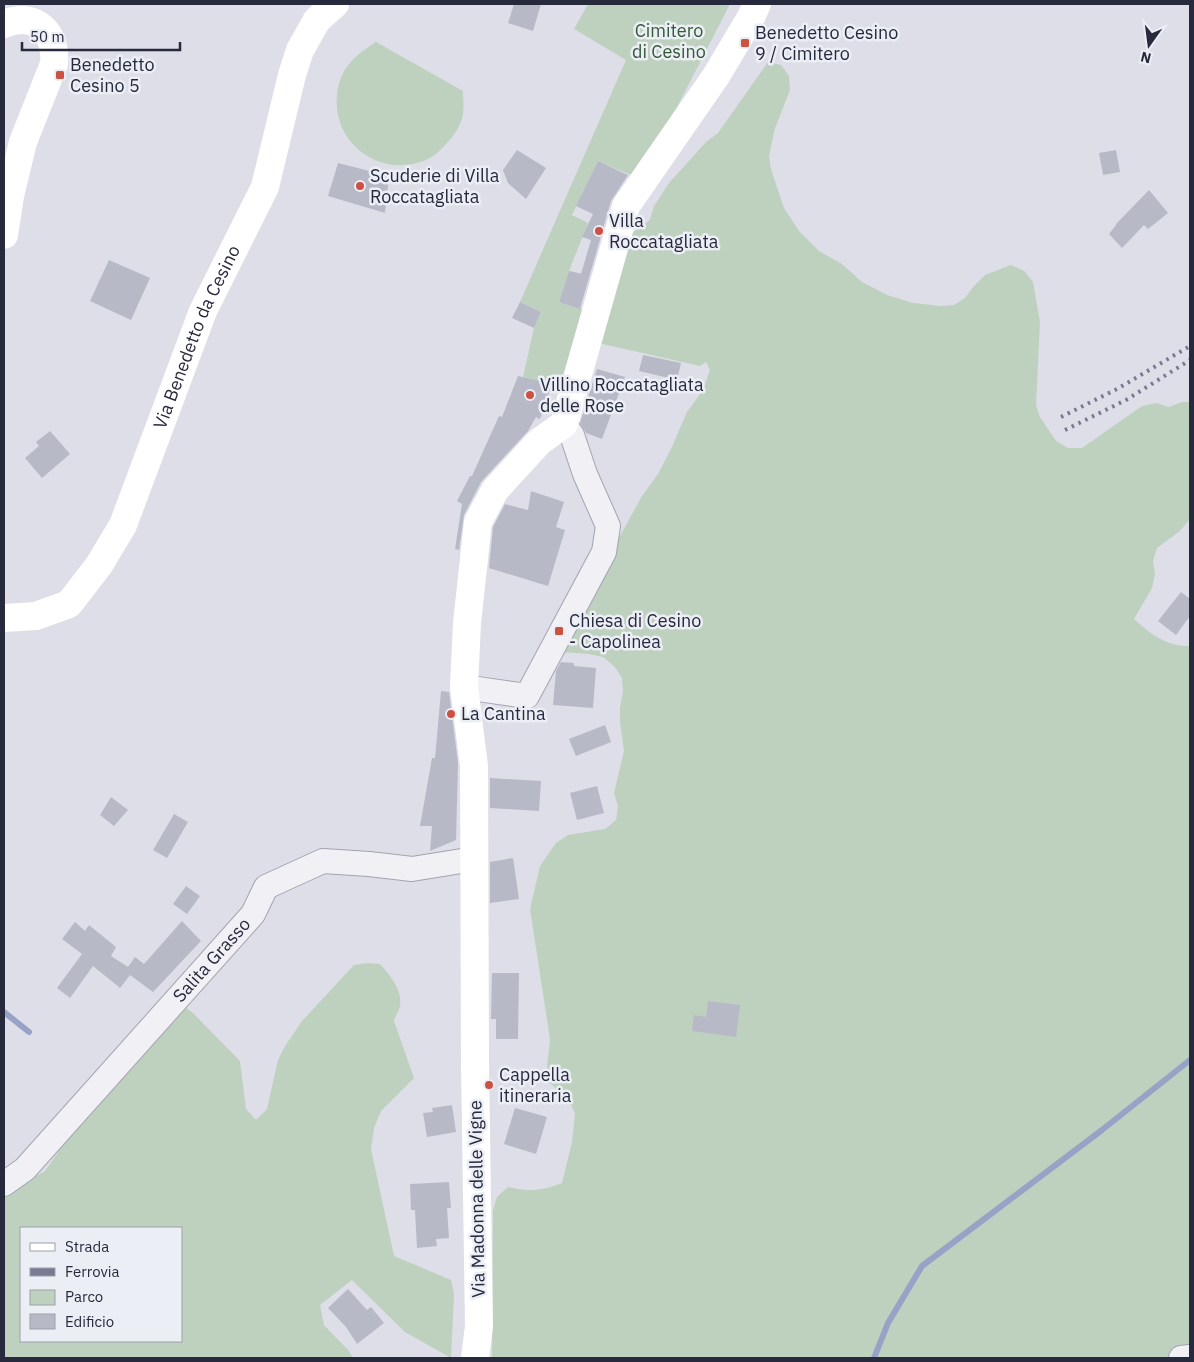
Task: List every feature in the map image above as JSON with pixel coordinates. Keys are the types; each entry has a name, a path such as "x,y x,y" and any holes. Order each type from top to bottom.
{"street":[{"name":"Via Benedetto da Cesino","path":"4,618 36,616 69,604 99,564 122,525 203,311 265,188 292,75 300,50 318,20 335,4"},
{"path":"464,686 527,696 604,552 608,526 585,474 572,435 564,424 626,206 716,76 757,4"},
{"path":"4,24 12,20 36,23 46,30 52,40 55,52 54,64 23,142 10,196 4,235"},
{"name":"Via Madonna delle Vigne","path":"475,1358 479,1326 474,766 464,686 467,623 478,522 495,490 540,442 564,424"},
{"name":"Salita Grasso","path":"4,1184 25,1169 253,914 266,887 323,861 412,869 474,859"},
{"path":"1181,1358 1190,1357"}],"green space":[{"name":"Cimitero di Cesino","path":"588,4 730,4 640,179 598,161 572,215 588,223 559,302 591,312 570,390 523,377 534,328 541,312 520,302 626,60 574,29"},
{"path":"376,42 463,91 463,114 459,126 442,149 426,160 409,165 392,165 376,160 362,153 351,142 342,128 338,112 337,95 341,77 349,64 361,52"},
{"path":"768,62 781,65 789,76 790,90 775,128 769,156 771,169 784,208 799,231 819,251 842,264 862,282 887,295 913,303 940,306 954,305 965,298 985,275 1011,265 1024,271 1033,282 1040,322 1036,405 1040,417 1056,441 1068,448 1082,448 1142,406 1156,403 1169,407 1182,402 1190,402 1190,519 1180,531 1157,548 1153,561 1155,574 1152,588 1134,619 1160,639 1182,646 1190,646 1190,1358 492,1358 493,1210 497,1197 508,1187 535,1190 562,1183 572,1142 575,1113 568,1100 547,1080 550,1039 530,909 540,866 556,843 568,835 605,829 616,820 618,806 614,793 624,751 620,722 623,692 622,678 614,666 603,657 560,652 604,565 642,496 658,474 687,412 703,390 710,370 706,362 700,366 598,343 625,238 650,220 654,206 669,183 706,142 718,133"},
{"path":"380,964 397,988 400,1006 394,1021 414,1078 381,1111 374,1128 371,1149 394,1256 451,1280 454,1294 451,1358 405,1332 352,1280 320,1305 324,1325 349,1351 353,1358 4,1358 4,1194 45,1171 78,1124 176,1001 192,1012 240,1061 246,1109 256,1120 267,1109 278,1060 302,1021 354,965"}],"building":[{"path":"514,4 541,4 533,31 508,23"},
{"path":"517,150 546,168 526,199 508,183 503,170"},
{"path":"1116,150 1120,172 1103,175 1099,153"},
{"name":"Villa Roccatagliata","path":"598,161 628,175 611,201 580,309 559,302 569,271 581,274 591,240 582,237 593,214 576,206"},
{"name":"Scuderie di Villa Roccatagliata","path":"338,163 389,176 385,213 328,196"},
{"path":"1149,190 1168,213 1148,229 1144,225 1122,248 1109,234 1116,224"},
{"path":"109,260 150,278 131,320 90,301"},
{"path":"520,302 541,312 534,328 512,318"},
{"path":"643,355 681,363 677,380 639,371"},
{"path":"597,369 625,377 602,439 586,433 580,423"},
{"path":"518,376 552,384 540,419 536,417 528,431 481,482 464,515 459,550 455,549 462,504 457,501 470,476 472,476 499,416 502,417"},
{"path":"50,431 70,454 42,478 25,458 39,446 36,442"},
{"path":"531,491 564,502 556,527 565,530 548,586 489,568 493,527 505,504 528,510"},
{"path":"1181,592 1190,599 1190,616 1176,635 1158,621"},
{"path":"561,662 574,663 574,666 596,668 593,708 553,705 556,671"},
{"path":"441,691 449,692 458,763 456,840 430,851 432,826 420,826 432,758 435,758"},
{"path":"605,725 611,742 576,756 569,739"},
{"path":"490,778 541,781 539,811 490,808"},
{"path":"597,786 604,813 577,820 570,793"},
{"path":"111,797 128,810 114,826 100,815"},
{"path":"174,814 188,822 167,858 153,850"},
{"path":"513,858 519,899 490,903 490,862"},
{"path":"186,886 200,896 187,914 173,904"},
{"path":"182,921 201,941 153,992 130,975 120,988 93,966 70,998 57,988 82,954 62,939 75,922 85,931 89,925 116,947 111,956 128,967 135,957 144,964"},
{"path":"492,973 519,973 518,1039 496,1039 496,1019 491,1019"},
{"path":"708,1001 740,1005 736,1037 692,1031 694,1015 706,1017"},
{"path":"452,1105 456,1132 427,1137 423,1113 433,1112 432,1108"},
{"path":"515,1108 547,1117 536,1154 504,1144"},
{"path":"449,1182 451,1208 447,1208 449,1238 436,1239 437,1246 417,1248 415,1210 411,1210 410,1184"},
{"path":"348,1289 367,1310 371,1307 384,1323 357,1344 346,1327 328,1308"}],"waterway":[{"path":"4,1012 29,1032"},
{"path":"874,1358 888,1323 922,1266 1102,1130 1190,1060"}],"railway":[{"path":"1061,417 1117,389 1190,346"},
{"path":"1065,430 1126,400 1190,360"}],"place":[{"name":"Benedetto Cesino 9 / Cimitero","path":"745,43"},
{"name":"Benedetto Cesino 5","path":"60,75"},
{"name":"Scuderie di Villa Roccatagliata","path":"360,186"},
{"name":"Villa Roccatagliata","path":"599,231"},
{"name":"Villino Roccatagliata delle Rose","path":"530,395"},
{"name":"Chiesa di Cesino - Capolinea","path":"559,631"},
{"name":"La Cantina","path":"451,714"},
{"name":"Cappella itineraria","path":"489,1085"}]}
